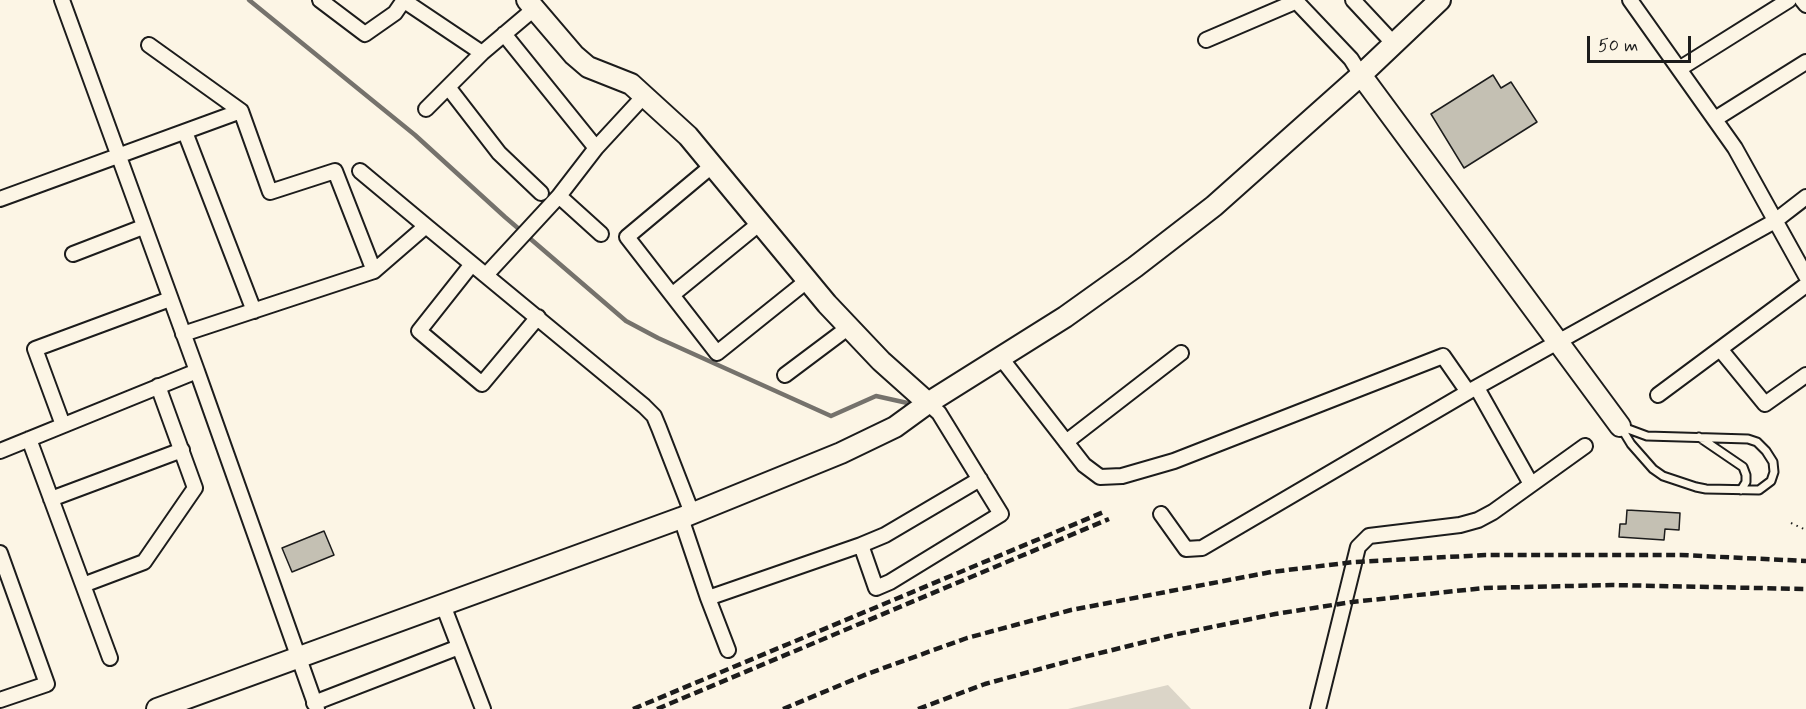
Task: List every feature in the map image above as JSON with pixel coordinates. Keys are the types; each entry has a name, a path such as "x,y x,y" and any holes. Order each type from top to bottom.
{"street":[{"path":"62,0 316,706 459,647"},
{"path":"320,0 365,34 395,13 404,0 482,53"},
{"path":"1353,0 1394,44"},
{"path":"157,709 687,516 850,449 895,427 1065,317 1136,267 1214,206 1361,75 1440,0"},
{"path":"1630,0 1735,148 1806,276"},
{"path":"1679,69 1789,0"},
{"path":"1802,0 1806,5"},
{"path":"1206,40 1296,1 1351,59 1620,426"},
{"path":"426,109 504,34 531,4 574,55 588,67 631,84 688,136 807,280 849,327 881,361 939,413 1001,514 890,582 876,588 861,545"},
{"path":"504,34 596,148"},
{"path":"149,45 241,111 270,192 335,171 375,271"},
{"path":"1715,119 1806,62"},
{"path":"448,87 499,153 541,193"},
{"path":"486,274 559,196 596,148 644,96"},
{"path":"0,199 241,111"},
{"path":"185,132 254,311"},
{"path":"713,165 627,237 717,353 807,280"},
{"path":"360,171 538,316 654,416 687,516 708,598 728,650"},
{"path":"559,196 602,234"},
{"path":"1161,514 1186,549 1202,548 1472,390 1775,221 1806,197"},
{"path":"672,295 760,223"},
{"path":"183,334 375,271 426,226"},
{"path":"73,254 143,227"},
{"path":"472,264 420,331 482,384 538,316"},
{"path":"1658,395 1806,285"},
{"path":"63,425 35,349 170,299"},
{"path":"785,375 849,327"},
{"path":"1720,349 1765,404 1806,375"},
{"path":"1066,442 1181,352"},
{"path":"1001,358 1084,465 1100,477 1122,476 1173,461 1443,356 1472,390 1531,484"},
{"path":"0,451 196,371"},
{"path":"83,585 144,562 195,488 158,387"},
{"path":"29,440 110,658"},
{"path":"1318,709 1358,547 1369,536 1460,525 1478,520 1493,512 1585,446"},
{"path":"51,499 182,450"},
{"path":"708,598 885,535 980,479"},
{"path":"0,553 47,684 0,700"},
{"path":"443,605 483,709"}],"lane":[{"path":"1620,426 1647,436 1748,439 1757,442 1766,451 1773,462 1774,472 1771,481 1759,490 1706,489 1664,476 1644,460 1620,426"},
{"path":"1699,437 1743,467 1746,482 1742,490"}],"path":[{"path":"1791,523 1806,530"}],"shaded area":[{"path":"1168,685 1191,709 1068,709"}],"building":[{"path":"1493,75 1501,88 1511,82 1537,122 1464,168 1431,114"},
{"path":"1627,510 1680,513 1679,530 1665,529 1664,540 1619,537 1620,524 1626,524"},
{"path":"324,531 334,555 292,572 282,548"}],"waterway":[{"path":"249,0 415,135 505,217 626,321 658,338 831,416 876,396 912,404"}],"railway":[{"path":"633,709 1106,511"},
{"path":"657,709 1109,519"},
{"path":"783,709 867,674 967,638 1071,610 1271,572 1354,562 1485,555 1681,555 1806,561"},
{"path":"918,709 985,684 1173,635 1275,614 1352,602 1484,588 1612,585 1806,589"}]}
